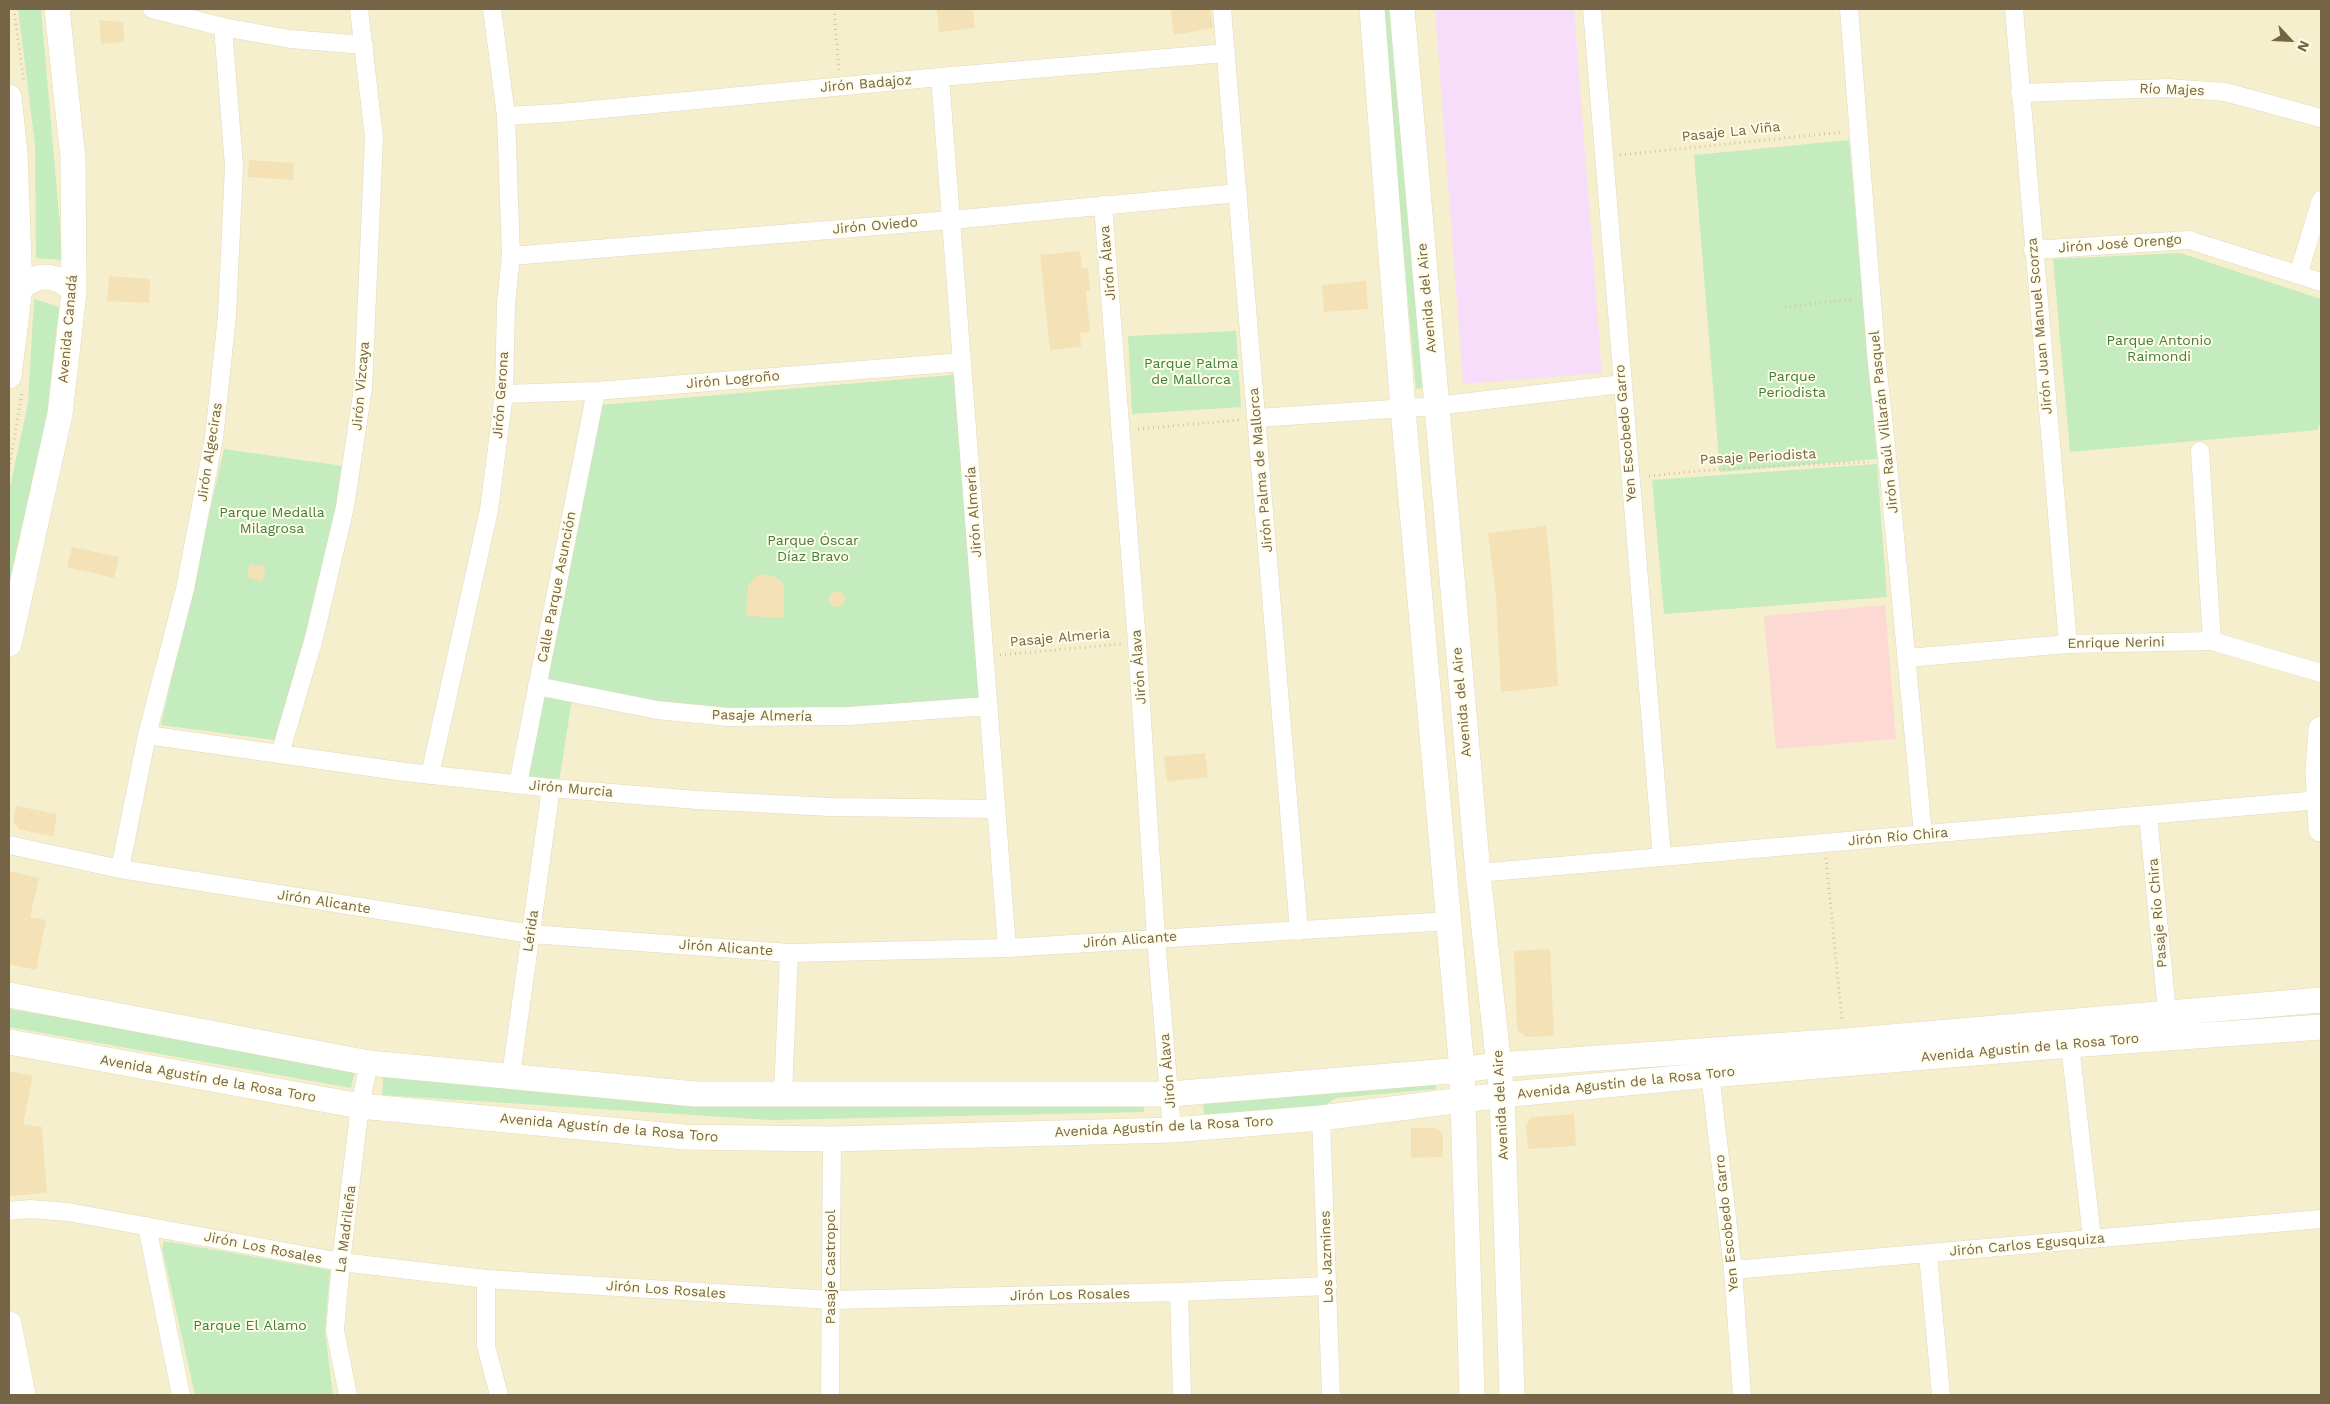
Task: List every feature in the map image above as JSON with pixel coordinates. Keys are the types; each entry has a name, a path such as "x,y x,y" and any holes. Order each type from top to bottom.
{"street":[{"name":"Avenida Canadá","path":"9,644 60,414 74,292 73,158 57,9"},
{"path":"152,9 223,27 290,39 364,45"},
{"name":"Jirón Vizcaya","path":"280,754 314,638 345,507 363,388 374,138 360,9"},
{"name":"Jirón Gerona","path":"430,775 489,510 504,394 506,303 510,256 506,116 492,9"},
{"name":"Jirón Palma de Mallorca","path":"1222,9 1299,931"},
{"path":"1372,9 1403,409 1461,1059 1472,1395"},
{"name":"Avenida del Aire","path":"1402,9 1478,873 1502,1095 1512,1395"},
{"name":"Yen Escobedo Garro","path":"1592,9 1662,857"},
{"name":"Jirón Raúl Villarán Pasquel","path":"1848,9 1871,297 1924,834"},
{"name":"Jirón Juan Manuel Scorza","path":"2014,9 2068,644"},
{"name":"Jirón Algeciras","path":"120,869 147,734 185,589 213,447 227,316 234,166 223,27"},
{"name":"Jirón Badajoz","path":"506,116 560,113 840,86 1226,53"},
{"name":"Jirón Almería","path":"940,77 1007,948"},
{"name":"Río Majes","path":"2020,93 2167,88 2225,92 2321,118"},
{"path":"9,97 15,153 14,287 9,376"},
{"name":"Jirón Oviedo","path":"510,256 952,220 1238,193"},
{"path":"2298,275 2321,200"},
{"name":"Jirón Álava","path":"1103,205 1137,643 1156,938 1172,1130"},
{"name":"Jirón José Orengo","path":"2033,250 2189,240 2321,282"},
{"path":"14,287 37,278 47,277 58,279 67,284 74,292"},
{"name":"Jirón Logroño","path":"504,394 596,391 962,362"},
{"path":"1257,418 1436,406 1622,384"},
{"name":"Calle Parque Asunción","path":"518,784 596,391"},
{"path":"2200,451 2212,641"},
{"name":"Enrique Nerini","path":"1907,658 2068,644 2212,641 2321,673"},
{"name":"Pasaje Almería","path":"537,686 657,710 728,717 849,716 974,707 989,708"},
{"path":"2321,729 2318,771 2321,829"},
{"name":"Jirón Murcia","path":"147,734 430,775 551,788 697,800 830,807 996,809"},
{"name":"Lérida","path":"511,1075 551,788"},
{"name":"Jirón Río Chira","path":"1478,873 2319,800"},
{"name":"Pasaje Río Chira","path":"2148,815 2167,1012"},
{"name":"Jirón Alicante","path":"9,845 120,869 530,934 789,952 1007,948 1450,921"},
{"path":"783,1094 789,952"},
{"name":"Avenida Agustín de la Rosa Toro","path":"9,996 369,1063 695,1094 1170,1094 1461,1059 1499,1066 1709,1063 2070,1045 2321,1027"},
{"name":"Avenida Agustín de la Rosa Toro","path":"9,1042 360,1106 684,1137 832,1139 1172,1130 1321,1118 1502,1095 1844,1041 2321,1000"},
{"path":"2070,1045 2092,1238"},
{"name":"La Madrileña","path":"348,1395 335,1330 341,1262 360,1106 369,1063"},
{"name":"Yen Escobedo Garro","path":"1709,1063 1733,1270 1742,1395"},
{"name":"Los Jazmines","path":"1321,1118 1331,1395"},
{"name":"Pasaje Castropol","path":"830,1395 832,1139"},
{"name":"Jirón Los Rosales","path":"9,1211 30,1209 68,1212 341,1262 486,1279 831,1300 1179,1292 1328,1286"},
{"name":"Jirón Carlos Egusquiza","path":"1733,1270 2321,1218"},
{"path":"147,1226 181,1395"},
{"path":"1928,1254 1941,1395"},
{"path":"486,1279 486,1346 499,1395"},
{"path":"1179,1292 1182,1395"},
{"path":"9,1324 23,1395"}],"path":[{"path":"834,9 840,86"},
{"name":"Pasaje La Viña","path":"1605,157 1858,130"},
{"path":"1785,307 1871,297"},
{"path":"1121,430 1257,418"},
{"name":"Pasaje Periodista","path":"1630,478 1719,469 1888,461"},
{"name":"Pasaje Almeria","path":"985,656 1137,643"},
{"path":"1825,843 1844,1041"}],"shaded area":[{"path":"9,9 2321,9 2321,1395 9,1395"},
{"path":"1435,9 1574,9 1602,373 1463,384"},
{"path":"1885,605 1896,739 1776,749 1764,616"}],"green space":[{"path":"18,9 41,9 63,260 36,258 35,144"},
{"path":"1381,9 1400,9 1433,386 1416,389"},
{"name":"Parque Periodista","path":"1849,140 1877,459 1720,472 1694,155"},
{"name":"Parque Antonio Raimondi","path":"2180,253 2321,299 2321,418 2318,430 2070,452 2053,259"},
{"path":"34,299 59,307 46,422 9,588 9,492 28,403"},
{"name":"Parque Palma de Mallorca","path":"1236,331 1241,407 1132,414 1128,336"},
{"name":"Parque Óscar Díaz Bravo","path":"964,374 989,703 760,714 660,704 543,682 600,405"},
{"name":"Parque Medalla Milagrosa","path":"224,449 350,467 282,741 161,725"},
{"path":"1877,464 1887,597 1664,614 1652,480"},
{"path":"542,694 572,699 559,782 527,780"},
{"path":"9,1009 356,1066 351,1088 9,1027"},
{"path":"384,1068 721,1100 1143,1099 1144,1112 771,1120 382,1095"},
{"path":"1435,1080 1436,1089 1336,1098 1320,1109 1204,1115 1203,1098"},
{"name":"Parque El Alamo","path":"164,1241 330,1270 325,1332 333,1395 195,1395 162,1248"}],"building":[{"path":"937,9 973,9 975,28 939,32"},
{"path":"1170,9 1210,9 1213,28 1174,35"},
{"path":"99,20 123,22 124,42 101,44"},
{"path":"249,160 294,163 293,180 248,177"},
{"path":"1080,251 1082,268 1088,268 1090,290 1086,291 1090,332 1080,333 1081,347 1050,350 1040,255"},
{"path":"109,276 150,279 149,303 107,301"},
{"path":"1366,281 1368,309 1324,312 1322,285"},
{"path":"1546,526 1558,686 1501,692 1496,597 1488,533"},
{"path":"72,547 119,557 114,578 67,567"},
{"path":"250,564 266,567 262,582 247,577"},
{"path":"763,574 775,577 781,581 784,587 784,618 746,616 748,585 757,576"},
{"path":"834,591 840,591 845,596 843,605 834,607 829,602 829,596"},
{"path":"1205,753 1208,777 1167,782 1164,757"},
{"path":"16,806 57,814 53,836 20,830 13,821"},
{"path":"9,871 39,878 30,917 46,920 36,970 9,964"},
{"path":"1550,949 1554,1036 1527,1037 1517,1030 1514,951"},
{"path":"9,1071 33,1076 23,1124 42,1127 47,1193 9,1196"},
{"path":"1574,1114 1576,1146 1528,1149 1526,1125 1532,1117"},
{"path":"1411,1128 1435,1128 1443,1134 1443,1157 1411,1158"}]}
